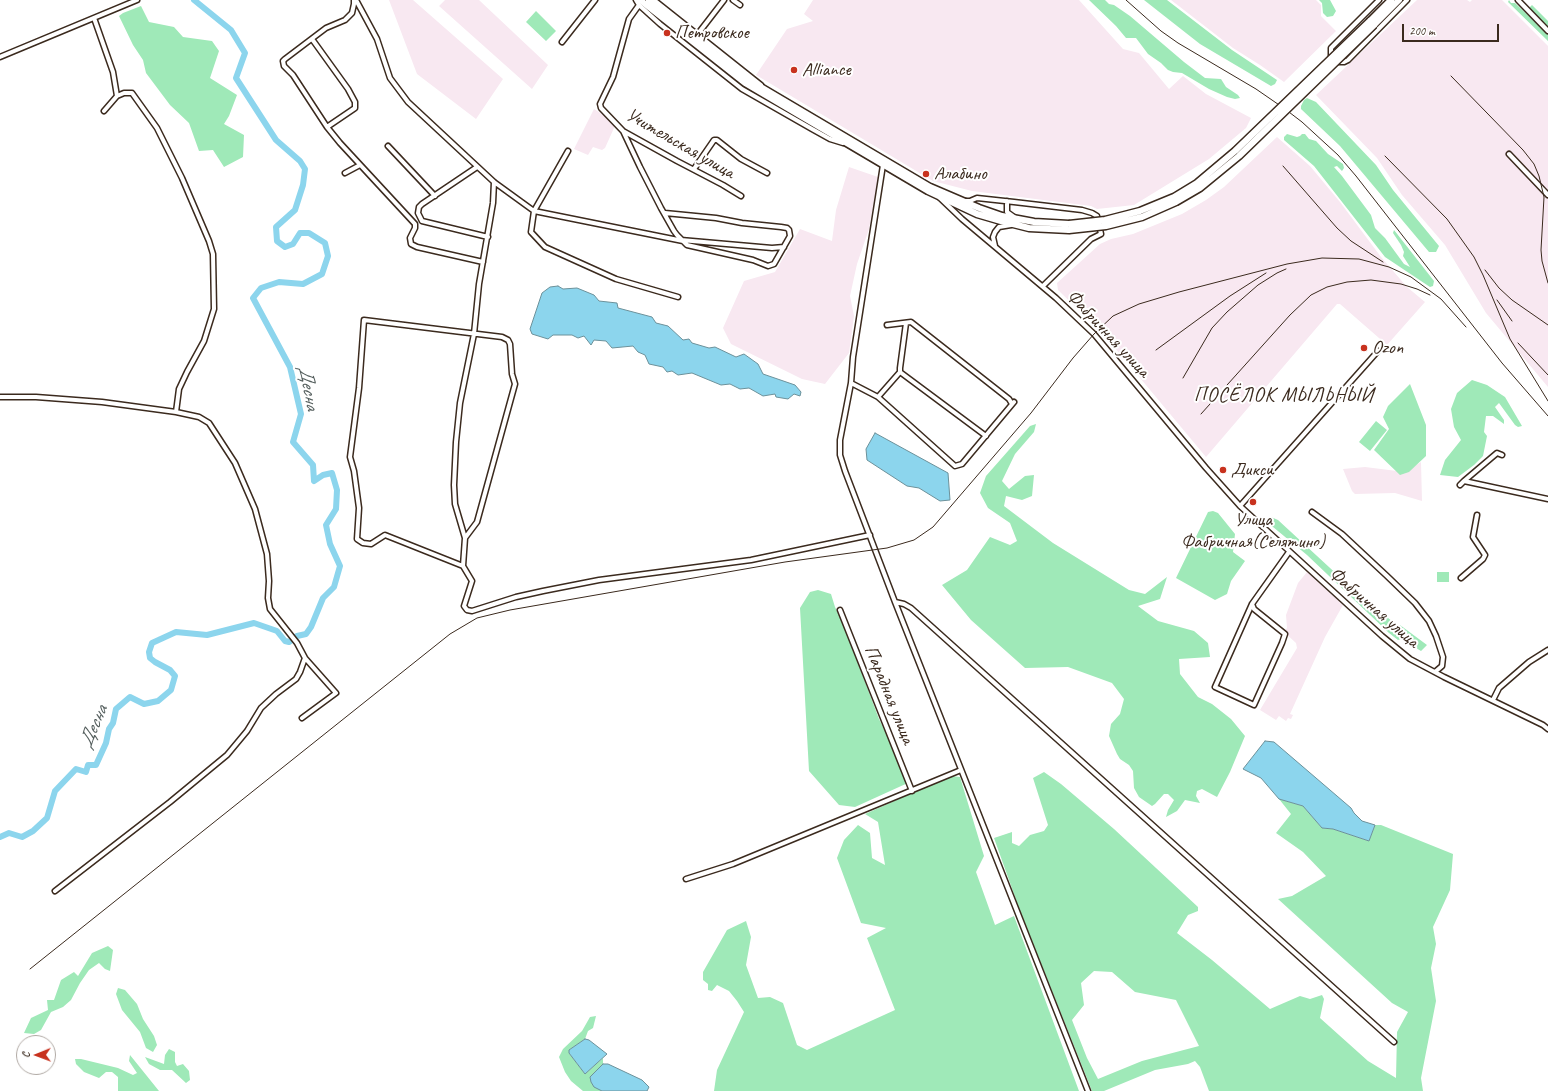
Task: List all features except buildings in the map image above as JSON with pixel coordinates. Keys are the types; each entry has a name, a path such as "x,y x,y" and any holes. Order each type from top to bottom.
{"highway":[{"path":"649,0 729,65 768,92 930,187 958,200 1018,223"},
{"path":"639,2 745,83 938,197 977,214 1035,228 1106,226 1142,217 1176,202 1200,188 1239,156 1372,23 1391,0"},
{"path":"1372,23 1400,0"}],"street":[{"path":"0,57 137,0"},
{"path":"355,0 352,14 345,20 326,28 285,59 283,63 327,127 415,224 415,228 410,238 411,244 417,247 483,262"},
{"path":"355,0 377,39 390,78 408,102 494,182 534,211 682,241 772,248 784,247"},
{"path":"562,42 594,0"},
{"path":"654,0 756,80 768,92"},
{"path":"696,34 724,0"},
{"path":"733,0 740,5"},
{"path":"1379,0 1331,48 1332,56 1337,62 1346,62 1407,0"},
{"path":"1518,0 1548,31"},
{"name":"Учительская улица","path":"639,2 629,19 612,77 600,104 600,108 623,131 741,196"},
{"path":"94,18 113,72 117,96"},
{"path":"312,40 348,89 356,104 355,108 327,127"},
{"path":"104,111 117,96 124,93 132,93 157,128 182,178 209,240 213,254 214,309 204,341 186,372 179,389 176,412"},
{"path":"623,131 664,214 682,241 687,245 753,260 768,266 774,264 790,236 787,228 716,218 664,214"},
{"path":"694,169 714,140 717,140 741,159 767,173"},
{"path":"388,146 434,196"},
{"path":"568,151 534,211 531,232 545,247 616,279 678,297"},
{"path":"1509,154 1548,195"},
{"path":"345,174 360,165"},
{"path":"882,165 854,349 851,383 840,440 840,455 895,602 1088,1091"},
{"path":"477,167 419,207 418,215 422,221 488,237"},
{"path":"494,182 488,237 477,297 474,334 460,403 454,484 455,504 465,538 463,566 472,581 464,606 467,610 472,611 516,597 599,580 751,560 870,535"},
{"name":"Фабричная улица","path":"938,197 1042,286 1094,334 1214,478 1240,506 1396,648 1435,672 1546,724 1548,729"},
{"path":"958,200 970,201 977,198 1086,211 1092,213 1098,218 1101,234 1091,240 1042,286"},
{"path":"1007,201 1008,213 1018,223"},
{"path":"998,249 993,241 995,232 999,227 1018,223"},
{"path":"463,566 385,535 371,544 363,544 357,538 359,508 354,471 350,457 359,388 364,320 502,337 508,340 510,344 512,374 515,384 477,522 465,538"},
{"path":"851,383 878,397 956,466 962,464 1013,403 911,322 887,325"},
{"path":"878,397 900,372 906,323"},
{"path":"1240,506 1378,351"},
{"path":"900,372 986,436"},
{"path":"0,397 36,397 102,402 176,412 199,417 209,422 235,463 255,509 264,539 268,570 270,609 297,642 305,658 336,693 302,718"},
{"path":"1460,485 1497,454 1502,455"},
{"path":"1464,481 1548,499"},
{"path":"1312,512 1342,534 1415,603 1429,622 1436,636 1443,657 1442,666 1435,672"},
{"path":"1461,578 1485,555 1473,537 1477,515"},
{"path":"1252,604 1254,609 1285,634 1254,705 1215,686 1252,604 1289,552"},
{"path":"895,602 904,604 911,608 1394,1042"},
{"name":"Парадная улица","path":"840,610 912,791"},
{"path":"1493,700 1499,688 1529,662 1548,650"},
{"path":"55,891 170,802 227,755 247,730 261,708 276,694 296,679 305,658"},
{"path":"686,879 733,864 962,770"}],"shaded area":[{"path":"389,0 413,0 503,79 476,119 417,74"},
{"path":"445,0 479,0 548,65 532,89 439,6"},
{"path":"813,0 1079,0 1123,49 1139,53 1169,89 1183,76 1206,94 1251,118 1246,128 1209,159 1134,205 1097,209 1091,206 972,191 933,181 756,75 787,29 813,21 804,14"},
{"path":"1171,0 1316,0 1321,5 1321,16 1336,31 1284,82 1233,48"},
{"path":"1417,0 1467,0 1470,2 1472,0 1502,0 1548,46 1548,387 1486,313 1445,245 1402,195 1377,158 1316,95"},
{"path":"594,109 609,118 614,124 614,128 605,148 602,150 593,147 588,155 574,149"},
{"path":"1277,137 1310,166 1340,202 1381,257 1407,287 1425,302 1387,345 1340,304 1337,304 1206,457 1105,336 1058,290 1057,283 1100,244 1111,239 1133,234 1182,214 1206,200 1224,187"},
{"path":"849,167 878,177 869,229 857,264 850,296 854,316 849,353 825,384 802,379 731,344 723,328 744,281 775,272 800,229 832,241 836,210"},
{"path":"1421,462 1422,501 1395,493 1355,494 1352,491 1343,469 1365,467 1405,472"},
{"path":"1307,572 1343,605 1325,637 1290,714 1293,715 1291,719 1288,718 1286,721 1279,716 1276,720 1260,710 1297,648 1296,643 1284,632 1287,628 1286,615 1298,583"}],"green space":[{"path":"1089,0 1105,0 1109,4 1114,5 1130,16 1205,78 1221,79 1226,87 1240,98 1235,99 1227,97 1209,89 1182,73 1168,70 1148,54 1136,38 1126,38 1116,26"},
{"path":"1144,0 1167,0 1232,50 1277,80 1275,84 1271,86 1200,44"},
{"path":"1319,0 1330,0 1336,11 1333,16 1327,17 1323,13 1322,3"},
{"path":"1509,0 1511,3 1515,3 1548,34 1548,41 1508,2"},
{"path":"1532,5 1548,21 1548,27 1530,10"},
{"path":"141,6 149,22 174,27 183,37 212,41 219,51 210,78 237,95 229,116 224,124 244,135 243,157 224,167 213,150 199,151 189,123 170,105 146,73 143,60 133,45 119,16"},
{"path":"536,11 556,31 546,41 526,22"},
{"path":"1307,98 1316,102 1376,165 1393,190 1439,246 1436,252 1429,252 1340,146 1301,109 1304,100"},
{"path":"1287,134 1297,137 1305,134 1309,139 1316,141 1328,154 1343,164 1344,168 1342,171 1337,166 1334,167 1371,215 1375,228 1385,238 1404,264 1410,267 1403,256 1404,252 1401,245 1393,233 1394,230 1434,281 1433,286 1430,287 1385,257 1314,166 1284,140 1284,137"},
{"path":"1472,380 1487,385 1505,397 1522,426 1518,427 1515,425 1499,403 1495,407 1504,420 1504,424 1493,416 1486,416 1484,432 1487,436 1483,456 1458,477 1440,475 1445,460 1461,440 1454,427 1451,409 1457,393"},
{"path":"1410,384 1426,425 1426,456 1409,472 1400,475 1374,450 1389,429 1383,417 1388,406"},
{"path":"1376,421 1387,430 1370,451 1359,442"},
{"path":"1036,424 1034,432 1015,454 1002,481 1009,489 1025,476 1034,475 1032,496 1022,500 1006,496 1004,506 1053,543 1129,590 1145,594 1167,577 1160,599 1138,606 1158,621 1194,631 1208,643 1210,657 1179,659 1180,674 1198,697 1212,704 1231,719 1245,736 1230,772 1217,797 1202,789 1197,791 1196,796 1200,803 1185,800 1177,811 1166,817 1174,800 1168,794 1164,794 1152,806 1139,797 1134,788 1133,771 1129,765 1120,759 1109,736 1111,724 1120,714 1124,699 1112,683 1068,667 1025,668 971,620 942,585 967,570 990,537 1010,545 1017,541 1010,523 988,508 980,493 986,476 1030,426"},
{"path":"1213,511 1218,513 1235,534 1233,552 1245,561 1231,581 1227,594 1215,600 1176,578 1208,512"},
{"path":"1271,517 1278,520 1355,591 1393,622 1397,628 1400,625 1427,645 1421,651 1401,639 1398,640 1389,633 1307,555 1267,522"},
{"path":"1437,572 1449,572 1449,582 1437,582"},
{"path":"818,590 831,594 879,719 910,782 855,807 839,805 809,771 800,608 810,592"},
{"path":"1044,772 1061,784 1114,829 1198,907 1198,911 1188,915 1177,933 1212,960 1270,1009 1300,996 1310,999 1322,995 1324,999 1320,1018 1368,1061 1396,1078 1397,1032 1408,1012 1392,1003 1278,899 1292,896 1326,876 1303,852 1276,833 1291,814 1279,799 1303,806 1322,828 1333,829 1369,841 1375,825 1381,825 1453,854 1450,890 1433,927 1436,944 1431,968 1436,1001 1421,1078 1423,1091 1209,1091 1200,1067 1195,1061 1188,1064 1155,1070 1104,1091 1092,1091 1019,908 994,838 1012,832 1012,843 1019,846 1030,835 1044,831 1048,825 1033,778","holes":["1094,971 1112,972 1135,992 1176,1000 1199,1046 1142,1061 1098,1079 1087,1058 1072,1020 1084,1005 1081,983"]},
{"path":"951,776 960,777 984,856 976,872 995,925 1014,916 1079,1091 714,1091 717,1070 744,1012 729,991 717,985 712,991 708,990 708,984 703,980 703,972 727,930 746,921 751,937 746,965 758,998 770,997 783,1003 797,1045 807,1050 895,1010 867,938 886,928 861,923 837,858 844,840 858,825 870,833 872,858 885,865 878,822 865,814"},
{"path":"108,946 113,950 110,971 105,969 99,963 89,970 71,1000 63,1007 51,1012 41,1030 34,1034 24,1033 31,1018 48,1010 47,1000 54,1000 61,980 74,972 78,976 92,953"},
{"path":"118,988 125,990 137,1004 143,1019 154,1036 157,1045 153,1052 146,1048 140,1032 122,1010 116,994"},
{"path":"596,1016 593,1028 588,1031 585,1039 569,1050 569,1053 585,1074 603,1058 603,1064 590,1077 602,1091 583,1091 571,1081 565,1072 559,1057 563,1049 582,1031 590,1017"},
{"path":"169,1049 175,1052 175,1062 177,1066 183,1064 189,1071 190,1080 186,1083 172,1070 160,1070 149,1064 145,1057 164,1064 165,1055"},
{"path":"130,1055 159,1091 118,1091 118,1077 112,1072 106,1072 99,1078 84,1072 76,1064 75,1059 81,1059 118,1068 133,1075 137,1073 129,1061"}],"water":[{"path":"558,286 563,289 577,288 594,295 599,301 617,303 618,308 652,317 656,323 668,326 683,340 689,339 692,343 709,348 715,347 736,357 744,354 758,364 763,374 795,385 801,392 800,396 794,394 788,399 776,397 775,394 763,396 749,388 740,389 730,384 721,385 692,373 678,375 672,371 667,372 663,367 649,364 645,355 638,352 633,346 612,348 606,341 594,340 591,345 584,336 578,338 572,335 553,335 548,339 532,334 530,329 542,293 550,287"},
{"path":"875,433 948,473 950,500 940,501 919,488 907,486 867,460 866,449"},
{"path":"1265,741 1274,742 1351,808 1362,821 1375,825 1369,841 1333,829 1322,828 1303,806 1279,799 1261,778 1243,769"},
{"path":"585,1039 589,1040 607,1054 585,1074 569,1053 569,1050"},
{"path":"603,1064 608,1064 642,1080 649,1087 647,1091 602,1091 594,1087 590,1077"}],"waterway":[{"name":"Десна","path":"0,837 9,833 22,837 33,831 47,818 55,791 76,769 86,772 88,765 96,765 106,743 116,709 130,697 144,704 158,701 171,690 175,676 170,670 150,658 149,652 152,643 176,632 207,635 254,623 277,631 285,641 289,642 297,636 306,634 311,627 323,598 334,587 340,566 330,544 326,525 336,509 337,490 332,473 323,475 314,481 313,465 293,442 301,414 290,367 253,298 261,288 279,282 303,284 322,274 328,256 325,243 309,233 300,233 293,244 285,247 277,241 276,227 295,210 303,185 305,169 300,161 276,140 236,78 245,53 231,30 194,0"}],"railway":[{"path":"1126,0 1161,31 1178,43 1256,89 1285,109 1302,122 1338,155 1502,363 1548,416"},
{"path":"1451,76 1523,150 1534,164 1539,176 1544,197 1541,250 1542,261 1548,283"},
{"path":"1385,156 1447,219 1474,257 1510,339 1548,401"},
{"path":"1283,166 1337,228 1351,241 1383,262"},
{"path":"30,969 450,634 477,618 510,610 785,562 887,548 914,540 933,527 1031,413 1073,358 1094,334 1113,316 1139,304 1287,264 1322,258 1359,259 1389,267 1411,277 1441,299 1466,327"},
{"path":"1183,378 1212,328 1227,312 1258,285 1286,269"},
{"path":"1485,270 1499,288 1512,300 1548,325"},
{"path":"1156,350 1230,296 1266,273"},
{"path":"1201,414 1290,315 1311,295 1327,287 1347,282 1371,280 1401,284 1430,295"},
{"path":"1497,300 1512,321"},
{"path":"1518,343 1548,375"}],"place":[{"name":"Петровское","path":"667,33"},
{"name":"Alliance","path":"794,70"},
{"name":"Алабино","path":"926,174"},
{"name":"Ozon","path":"1364,348"},
{"name":"Дикси","path":"1223,470"},
{"name":"Улица Фабричная(Селятино)","path":"1253,502"}],"district":[{"name":"ПОСЁЛОК МЫЛЬНЫЙ","path":"1284,396"}]}
